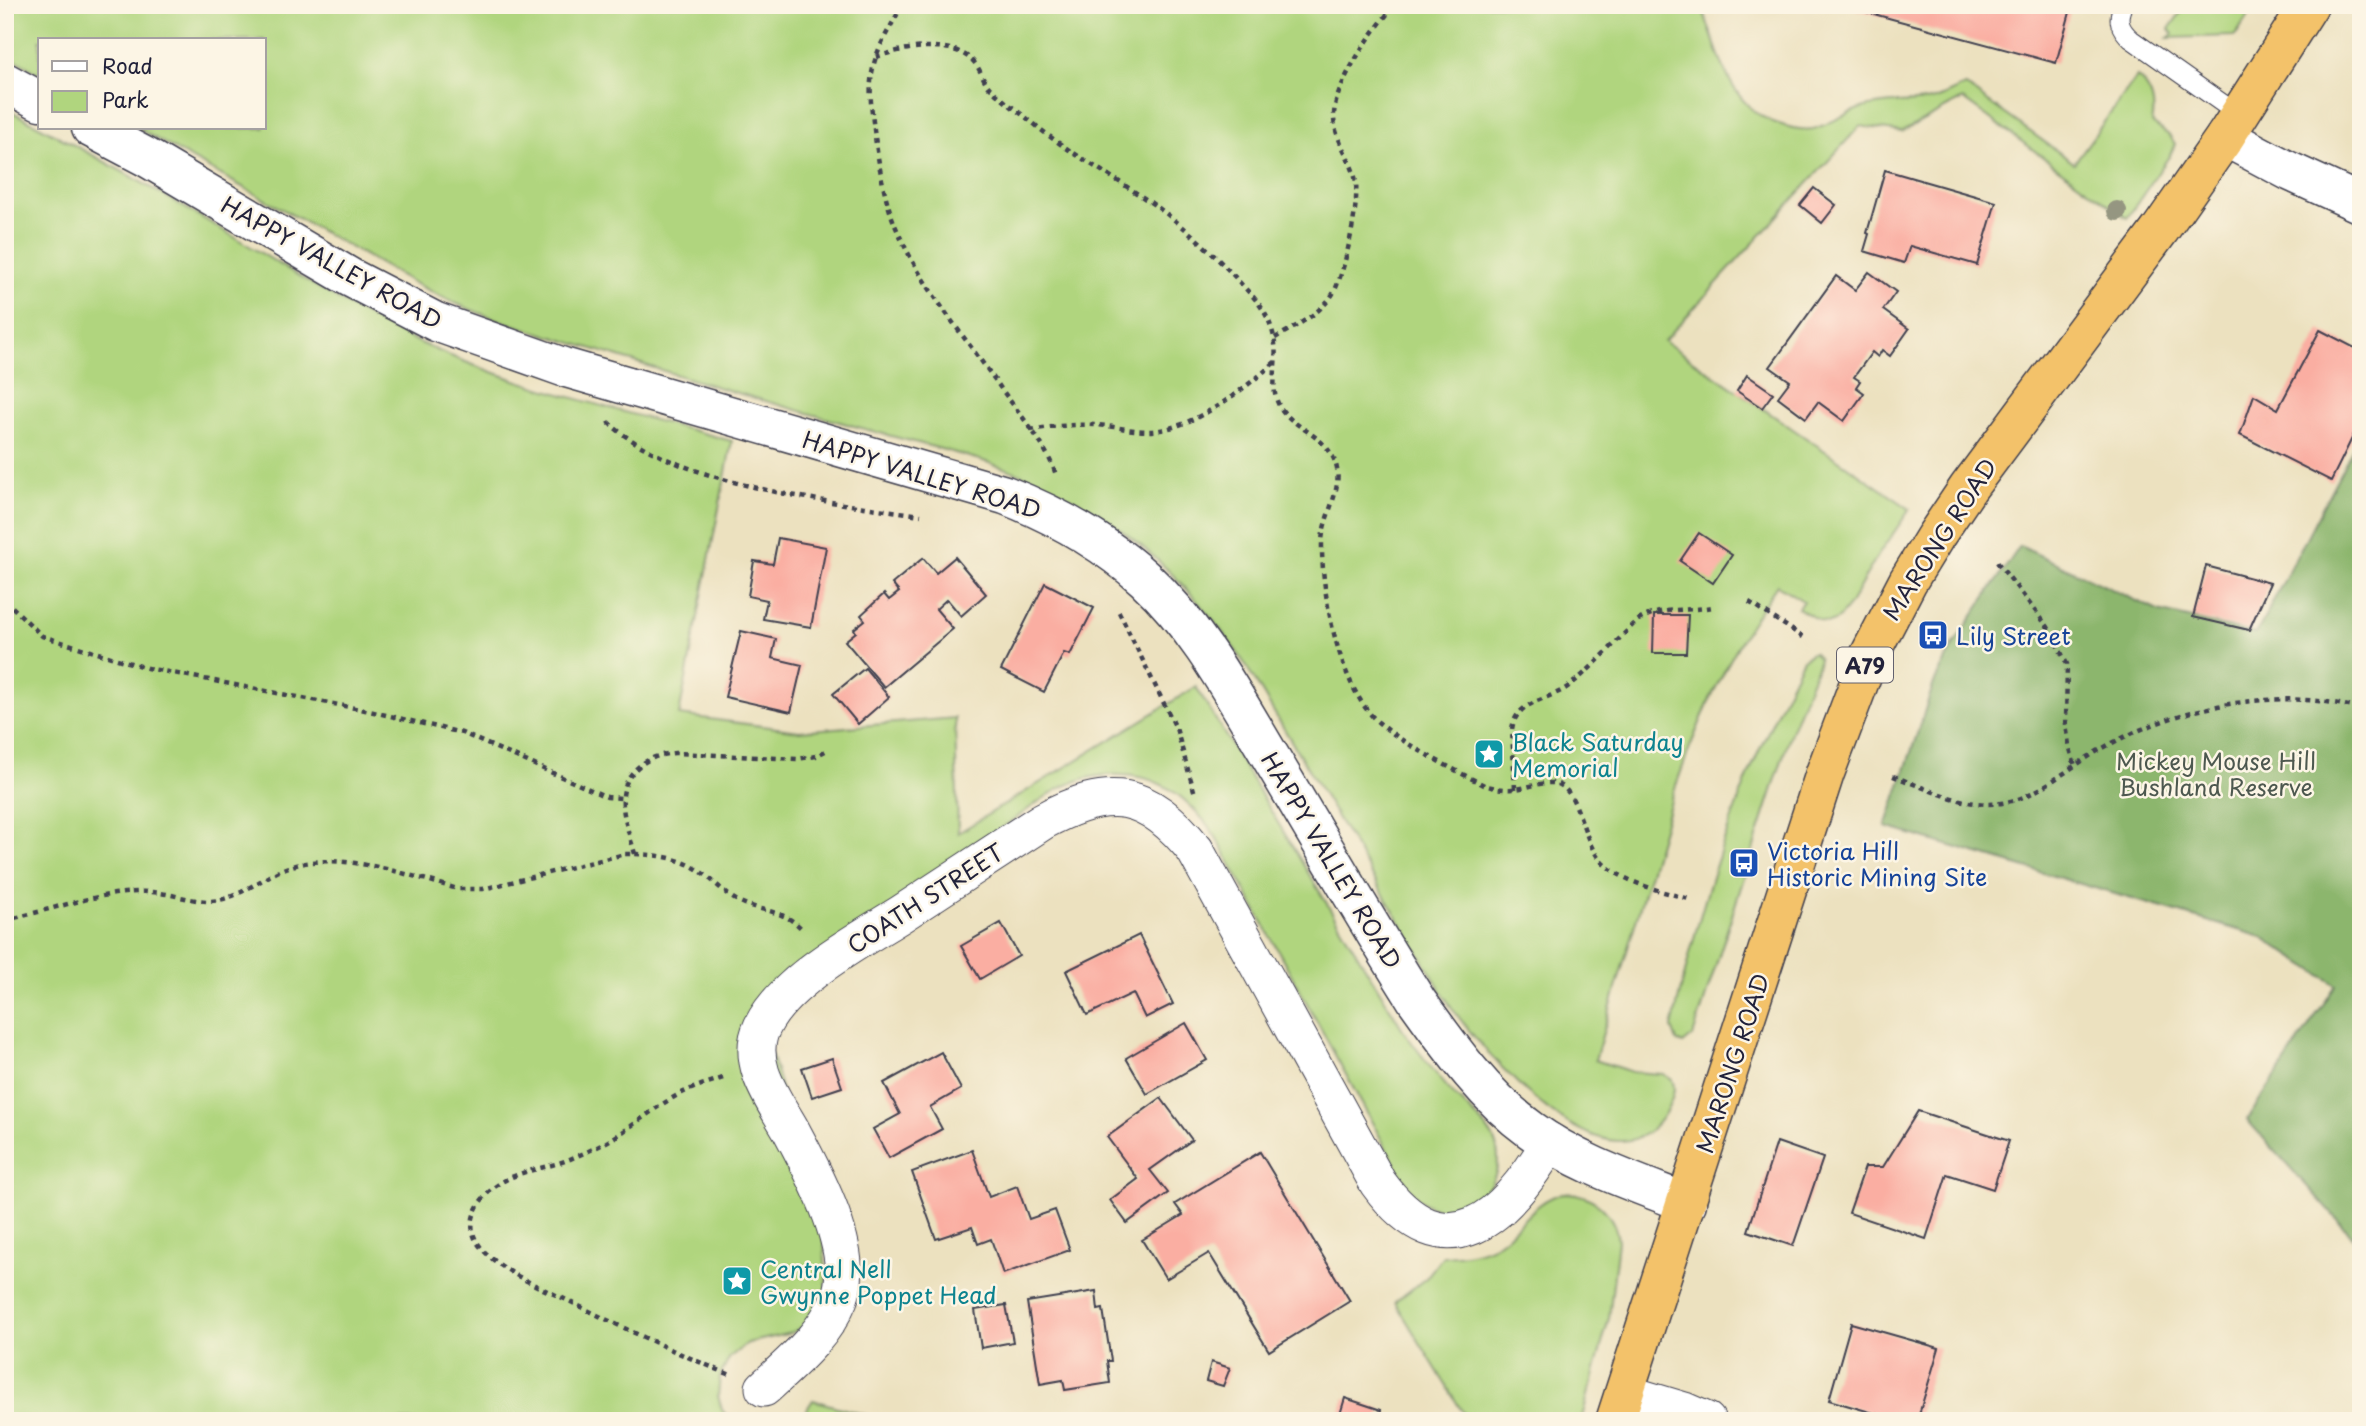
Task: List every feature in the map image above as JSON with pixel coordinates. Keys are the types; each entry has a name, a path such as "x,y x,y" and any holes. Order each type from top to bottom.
{"highway":[{"name":"MARONG ROAD","path":"1619,1407 1825,774 1863,668 1885,622 1921,559 1968,488 2160,230 2232,126 2309,5"}],"street":[{"path":"5,82 38,100"},
{"path":"2232,126 2289,171 2361,204"},
{"name":"HAPPY VALLEY ROAD","path":"95,130 351,278 436,322 563,367 1005,495 1058,517 1103,546 1145,579 1191,630 1226,683 1417,1001 1447,1043 1491,1094 1530,1129 1550,1142 1604,1171 1687,1203"},
{"name":"COATH STREET","path":"758,1054 762,1026 773,1010 788,993 824,964 1066,808 1090,800 1122,798 1139,803 1172,823 1195,850 1378,1183 1390,1200 1413,1221 1432,1229 1450,1232 1485,1220 1516,1193 1536,1167 1550,1142"},
{"path":"758,1054 765,1084 792,1133 831,1216 838,1234 845,1276 840,1297 819,1332 764,1388"},
{"path":"1619,1407 1685,1411 1707,1421"}],"lane":[{"path":"2123,5 2119,21 2121,28 2232,126"}],"path":[{"path":"902,5 876,57 872,82 878,154 894,223 933,295 1049,457 1056,472 1060,495 1058,517"},
{"path":"1275,338 1304,321 1321,307 1333,292 1356,210 1357,193 1355,176 1337,134 1334,117 1336,100 1341,84 1382,19 1395,5"},
{"path":"876,57 941,47 966,55 975,63 989,87 1052,138 1149,201 1206,245 1261,307 1271,324 1275,338 1275,396 1280,407 1325,445 1336,467 1338,479 1325,521 1322,545 1331,618 1354,688 1370,713 1400,737 1484,785 1497,789 1552,783 1560,785 1568,792 1578,811 1585,835 1604,865 1639,883 1689,899"},
{"path":"1030,430 1080,425 1160,430 1184,422 1230,398 1276,361"},
{"path":"603,417 622,435 638,445 709,474 816,500 933,516"},
{"path":"1997,562 2048,627 2067,664 2066,724 2068,745 2076,766"},
{"path":"5,600 42,636 147,668 366,710 462,733 607,797 622,798"},
{"path":"1749,602 1802,637"},
{"path":"1115,605 1176,728 1196,794"},
{"path":"1515,789 1512,730 1522,708 1569,686 1646,614 1712,607"},
{"path":"1893,776 1932,793 1972,802 2011,802 2104,748 2185,714 2264,701 2302,699 2361,709"},
{"path":"635,854 622,798 633,772 645,761 659,754 675,753 797,759 817,756 827,750"},
{"path":"5,919 108,895 151,892 210,901 238,892 289,866 315,861 350,862 471,890 625,854 635,854 665,856 684,862 701,871 734,899 784,915 801,928 814,944 824,964"},
{"path":"758,1054 668,1101 602,1145 512,1176 499,1184 485,1195 476,1208 472,1230 476,1241 485,1252 526,1280 656,1344 764,1388"}],"green space":[{"path":"5,5 1701,5 1719,57 1735,90 1759,115 1785,126 1813,129 1862,108 1931,100 1966,86 2074,163 2137,77 2152,98 2152,123 2170,136 2175,144 2127,218 1963,99 1902,132 1860,126 1664,341 1910,509 1875,560 1849,606 1837,620 1829,623 1820,621 1798,608 1803,601 1777,585 1747,630 1709,701 1674,791 1595,1060 1632,1072 1663,1074 1672,1080 1673,1095 1661,1119 1637,1138 1609,1140 1578,1129 1546,1108 1488,1053 1450,1005 1227,638 1166,568 1094,511 1042,483 993,464 802,412 520,327 464,307 416,284 141,130 266,130 266,38 38,38 38,73 5,54"},
{"path":"2186,5 2255,5 2234,36 2168,38 2173,34 2169,29"},
{"path":"5,108 38,126 38,130 46,130 90,154 410,338 488,371 528,384 732,441 679,715 799,731 955,718 958,833 1196,687 1405,1033 1442,1081 1482,1122 1494,1140 1498,1156 1490,1185 1468,1205 1439,1209 1424,1203 1415,1195 1403,1179 1216,837 1204,821 1178,795 1149,779 1113,775 1092,777 1068,784 1035,804 911,893 758,1011 823,1228 827,1293 803,1327 791,1333 748,1343 730,1357 720,1376 718,1396 722,1410 731,1421 5,1421"},
{"name":"Mickey Mouse Hill Bushland Reserve","path":"2361,433 2361,1246 2247,1120 2336,985 2262,937 1886,827 1934,683 1954,644 2020,546 2158,611 2256,634"},
{"path":"1813,652 1819,658 1818,664 1790,735 1693,1036 1683,1044 1677,1041 1672,1028 1695,934 1724,841 1766,734 1803,659"},
{"path":"1564,1193 1584,1197 1601,1206 1612,1222 1618,1241 1609,1318 1581,1421 1468,1421 1395,1302 1426,1278 1443,1256 1471,1253 1498,1243 1536,1208"},
{"path":"813,1400 886,1421 799,1421"}],"building":[{"path":"1840,5 2072,5 2056,63"},
{"path":"1885,170 1996,202 1977,265 1910,246 1904,263 1864,251"},
{"path":"1814,188 1836,205 1822,223 1800,205"},
{"path":"1869,272 1896,292 1883,310 1909,329 1890,356 1882,350 1878,357 1872,352 1854,377 1860,381 1856,387 1864,393 1844,421 1818,402 1806,418 1778,397 1790,381 1770,367 1836,276 1855,290"},
{"path":"2320,330 2361,351 2361,420 2331,481 2240,435 2254,395 2278,409"},
{"path":"1747,375 1773,393 1762,408 1737,391"},
{"path":"1699,533 1732,555 1713,583 1680,561"},
{"path":"778,538 826,547 811,627 763,619 767,600 748,596 754,561 773,564"},
{"path":"955,557 986,594 961,616 947,599 936,609 953,629 884,687 845,641 865,620 861,615 884,594 889,600 899,592 892,584 923,558 936,573"},
{"path":"2206,566 2270,583 2249,630 2193,617"},
{"path":"1045,583 1094,608 1070,655 1064,653 1044,692 1001,670"},
{"path":"1654,615 1688,615 1686,653 1653,653"},
{"path":"741,631 776,639 772,658 802,665 791,712 725,697"},
{"path":"865,668 889,697 858,724 833,694"},
{"path":"1001,923 1019,956 980,979 961,946"},
{"path":"1139,935 1173,1004 1145,1018 1133,993 1087,1015 1066,971"},
{"path":"1186,1023 1207,1060 1147,1094 1126,1058"},
{"path":"941,1052 961,1089 930,1107 942,1129 889,1158 873,1129 900,1114 884,1083"},
{"path":"832,1058 842,1087 812,1097 802,1068"},
{"path":"1161,1098 1192,1140 1150,1170 1168,1193 1127,1223 1110,1200 1138,1179 1107,1137"},
{"path":"1918,1111 2009,1141 1993,1189 1947,1174 1926,1239 1849,1213 1865,1167 1883,1167"},
{"path":"1777,1142 1823,1158 1793,1246 1748,1231"},
{"path":"972,1150 989,1197 1017,1186 1029,1219 1055,1210 1070,1250 1003,1274 991,1239 978,1244 972,1227 936,1239 912,1172"},
{"path":"1260,1152 1350,1301 1269,1351 1209,1253 1166,1279 1142,1240 1183,1215 1175,1204"},
{"path":"1096,1291 1098,1310 1103,1309 1111,1361 1107,1361 1110,1383 1065,1390 1063,1380 1040,1384 1027,1302"},
{"path":"1006,1305 1013,1342 981,1348 975,1310"},
{"path":"1851,1323 1939,1348 1917,1421 1901,1421 1829,1400"},
{"path":"1211,1362 1230,1368 1223,1386 1206,1381"},
{"path":"1345,1398 1381,1410 1378,1421 1338,1421"}],"place":[{"name":"Lily Street","path":"1933,635"},
{"name":"Black Saturday Memorial","path":"1489,754"},
{"name":"Victoria Hill Historic Mining Site","path":"1744,863"},
{"name":"Central Nell Gwynne Poppet Head","path":"737,1281"}]}
